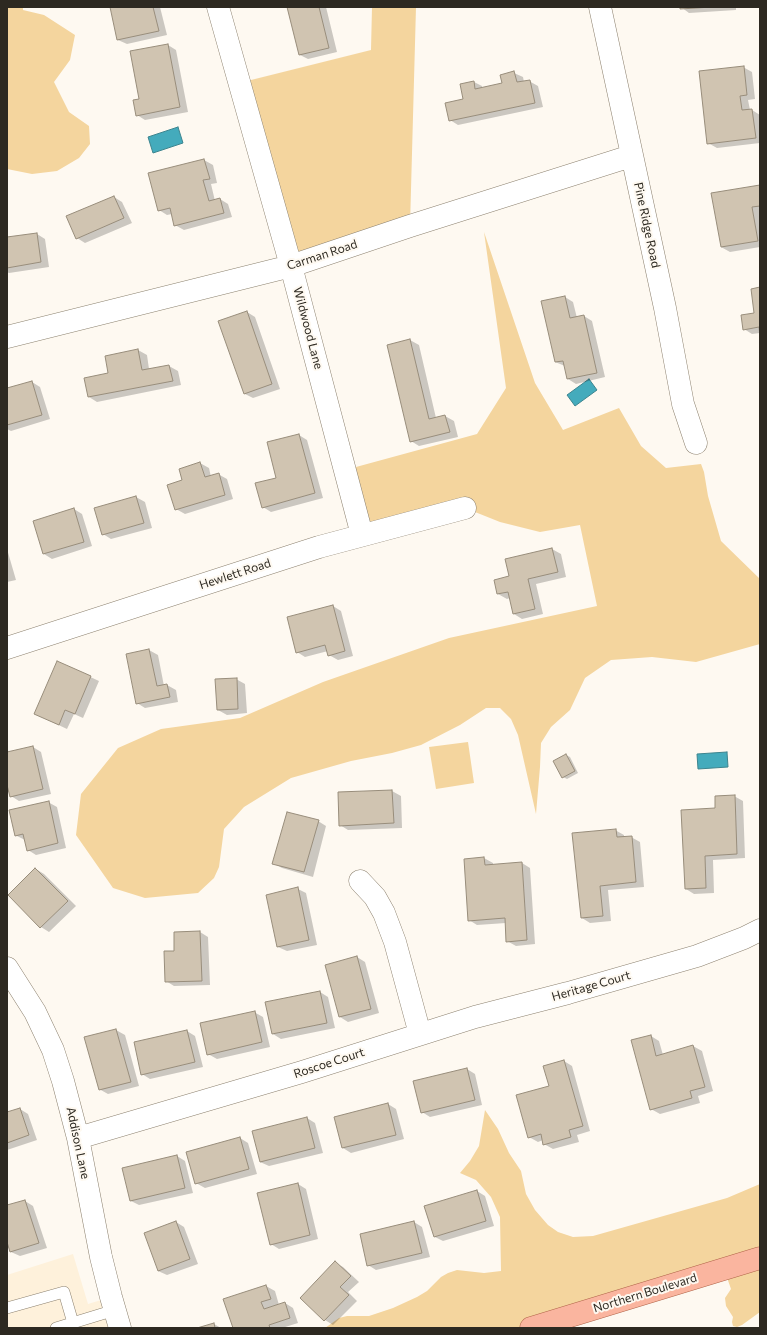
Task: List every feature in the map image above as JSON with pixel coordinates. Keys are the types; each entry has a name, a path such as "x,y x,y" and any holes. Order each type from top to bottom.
{"main road":[{"name":"Northern Boulevard","path":"531,1328 760,1258"}],"street":[{"name":"Wildwood Lane","path":"218,7 291,266 362,535"},
{"name":"Pine Ridge Road","path":"600,7 665,308 682,404 696,443"},
{"name":"Carman Road","path":"7,337 291,266 417,224 632,156"},
{"name":"Hewlett Road","path":"7,648 319,547 465,508"},
{"path":"360,881 375,897 384,913 395,942 420,1034"},
{"name":"Heritage Court","path":"420,1034 475,1017 568,993 698,956 760,930"},
{"name":"Addison Lane","path":"7,968 35,1012 53,1050 66,1088 78,1138 101,1257 118,1319"},
{"name":"Roscoe Court","path":"78,1138 302,1072 420,1034"}],"lane":[{"path":"7,1308 64,1292 72,1326"},
{"path":"56,1328 118,1319"}],"shaded area":[{"path":"7,7 23,7 23,10 44,15 75,35 70,60 54,82 69,112 89,126 90,144 79,158 57,171 32,174 7,169"},
{"path":"372,7 416,7 410,226 291,266 239,83 371,50"},
{"path":"484,232 535,383 563,430 619,408 641,446 666,468 701,464 704,472 708,496 721,541 760,579 760,644 696,662 652,657 611,660 585,678 570,710 551,727 541,743 536,814 518,735 511,719 500,708 486,708 460,725 421,745 392,753 351,761 291,778 244,807 224,829 219,867 214,878 198,893 145,898 113,888 76,835 81,794 118,748 161,729 240,718 323,682 449,638 597,606 580,525 540,532 500,522 465,508 362,535 345,470 477,434 506,388"},
{"path":"468,742 474,783 436,789 429,747"},
{"path":"485,1110 498,1129 509,1153 521,1171 526,1194 535,1210 548,1225 558,1232 573,1237 593,1236 727,1198 760,1184 760,1312 742,1325 737,1327 733,1326 733,1317 726,1306 725,1298 731,1289 724,1269 566,1328 325,1328 339,1318 347,1316 369,1316 393,1308 417,1297 427,1291 441,1277 457,1270 484,1273 501,1271 500,1217 491,1197 476,1180 460,1173 470,1161 479,1146"},
{"path":"73,1254 88,1304 111,1297 120,1328 7,1328 7,1275"}],"water":[{"path":"178,127 183,143 153,153 148,137"},
{"path":"589,379 597,390 575,406 567,395"},
{"path":"727,752 728,767 698,769 697,754"}],"building":[{"path":"110,7 153,7 159,31 117,40"},
{"path":"287,7 319,7 329,48 299,55"},
{"path":"680,7 712,7 680,9"},
{"path":"168,44 180,107 136,116 133,100 139,99 130,51"},
{"path":"744,66 747,95 740,96 742,110 752,109 756,138 707,144 699,71"},
{"path":"514,71 517,82 530,80 535,103 449,121 445,103 463,99 460,84 474,81 475,89 502,83 500,75"},
{"path":"204,159 210,179 203,180 209,201 220,198 224,213 174,226 170,208 158,211 148,173"},
{"path":"760,185 760,206 752,207 758,241 721,247 711,193"},
{"path":"114,196 124,218 76,239 66,216"},
{"path":"37,233 41,262 7,268 7,237"},
{"path":"760,287 760,336 759,327 743,330 741,315 754,313 751,289"},
{"path":"565,296 570,318 584,315 597,373 567,379 563,361 555,362 541,301"},
{"path":"247,311 272,384 244,394 218,321"},
{"path":"410,339 429,419 445,415 450,432 410,442 387,345"},
{"path":"138,349 142,370 169,365 173,381 88,397 84,378 108,373 105,356"},
{"path":"32,381 42,415 7,425 7,388"},
{"path":"299,434 315,493 262,508 255,483 276,478 267,442"},
{"path":"200,462 205,477 219,473 225,495 175,510 167,485 182,480 179,469"},
{"path":"136,496 144,523 102,535 94,508"},
{"path":"74,508 84,542 43,554 33,521"},
{"path":"552,548 558,572 528,579 535,609 513,614 508,592 497,594 494,580 509,576 505,559"},
{"path":"333,605 345,651 328,656 325,645 296,653 287,617"},
{"path":"149,649 157,686 167,684 170,697 136,704 126,654"},
{"path":"57,661 91,676 75,714 65,710 59,725 34,714"},
{"path":"237,678 238,709 217,710 215,679"},
{"path":"33,746 43,789 10,797 7,785 7,752"},
{"path":"566,754 575,771 562,778 553,761"},
{"path":"392,790 394,823 339,826 338,792"},
{"path":"735,795 737,854 705,856 706,888 685,889 681,810 715,808 715,796"},
{"path":"49,801 58,843 27,851 23,834 15,836 9,810"},
{"path":"287,812 319,820 304,872 272,864"},
{"path":"616,829 617,837 632,836 636,882 600,886 603,916 581,918 572,833"},
{"path":"484,857 485,865 522,862 527,940 506,942 505,918 468,921 464,859"},
{"path":"35,868 68,901 40,928 8,895"},
{"path":"298,887 309,940 277,947 266,895"},
{"path":"200,931 202,981 165,982 164,951 174,951 174,932"},
{"path":"357,956 371,1009 339,1017 325,965"},
{"path":"320,991 327,1023 272,1034 265,1002"},
{"path":"255,1011 262,1042 207,1055 200,1023"},
{"path":"116,1029 131,1082 99,1090 84,1037"},
{"path":"187,1030 195,1062 141,1075 134,1042"},
{"path":"651,1035 656,1056 693,1045 705,1087 690,1091 692,1098 650,1110 631,1040"},
{"path":"564,1060 583,1126 569,1130 571,1137 543,1145 541,1134 528,1138 516,1095 549,1086 543,1066"},
{"path":"467,1068 475,1100 421,1113 413,1081"},
{"path":"388,1103 396,1135 342,1148 334,1117"},
{"path":"20,1108 29,1135 7,1143 7,1112"},
{"path":"307,1117 315,1148 260,1162 252,1131"},
{"path":"240,1137 249,1169 195,1184 186,1152"},
{"path":"177,1155 185,1188 130,1201 122,1168"},
{"path":"298,1183 310,1235 270,1245 257,1193"},
{"path":"477,1190 486,1221 434,1237 424,1206"},
{"path":"25,1200 39,1243 10,1252 7,1242 7,1205"},
{"path":"176,1221 190,1259 158,1271 144,1233"},
{"path":"414,1221 422,1253 367,1266 360,1234"},
{"path":"335,1261 351,1276 340,1287 349,1295 324,1321 300,1298"},
{"path":"266,1285 271,1299 261,1302 264,1309 285,1302 290,1318 269,1325 270,1328 233,1328 223,1299"},
{"path":"214,1323 215,1328 197,1328"}]}
